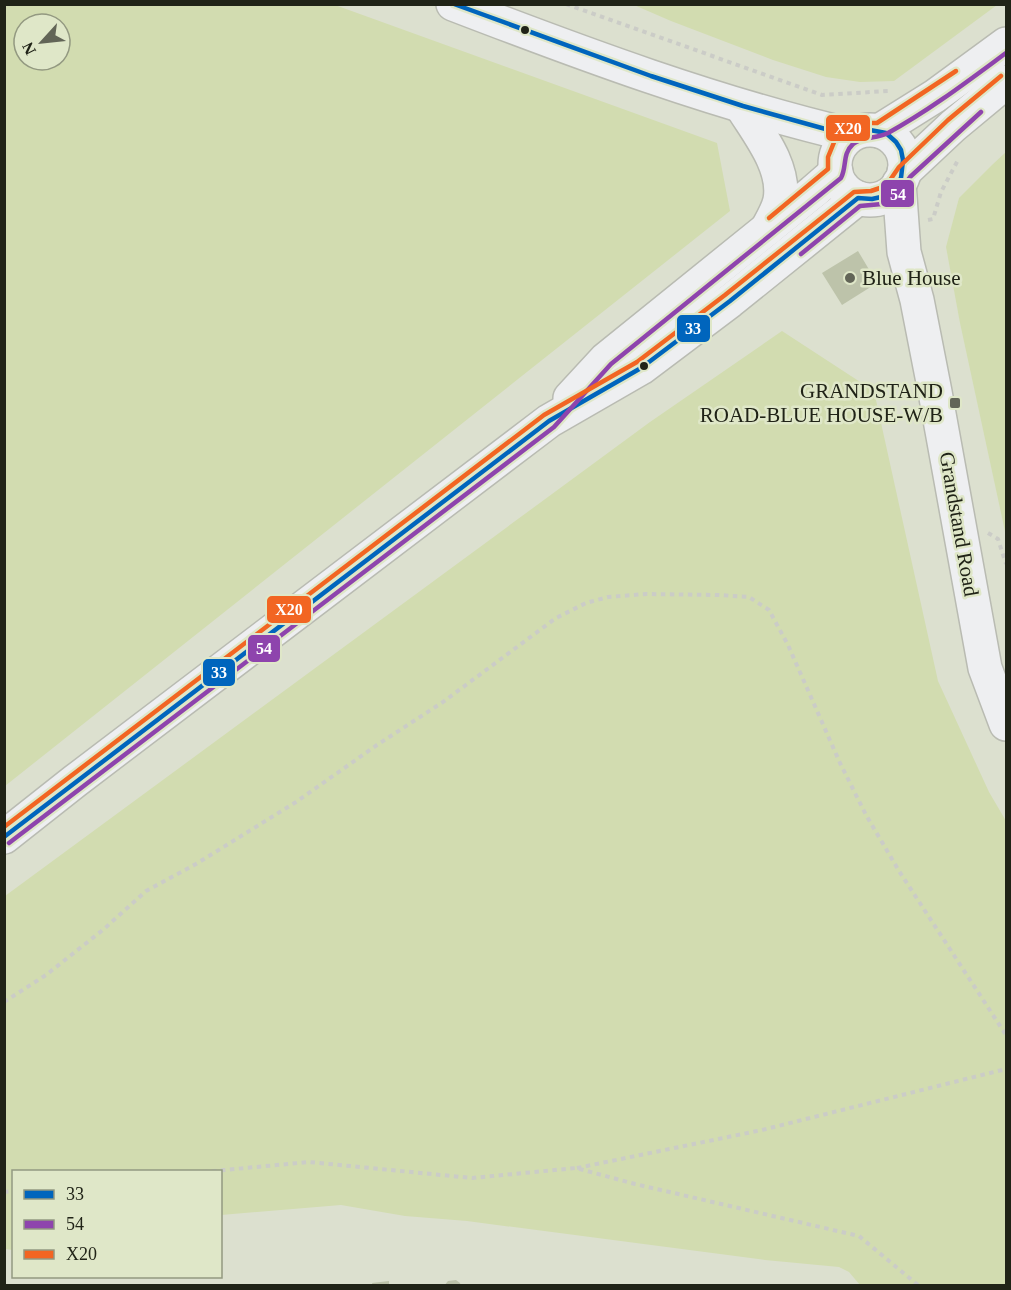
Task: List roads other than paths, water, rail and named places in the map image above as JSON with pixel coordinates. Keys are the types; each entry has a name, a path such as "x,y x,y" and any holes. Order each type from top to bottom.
{"main road":[{"path":"453,4 638,72 784,120 850,149 890,136 901,148 904,160 902,178"},
{"path":"549,421 606,359 767,229 850,149 934,96 1006,44"},
{"path":"850,149 840,183 848,192 864,198 882,197 891,192 902,178 980,103 1006,82"},
{"path":"742,106 767,147 780,184 780,198 767,229"},
{"name":"Grandstand Road","path":"902,178 903,238 935,392 985,668 1006,724"},
{"path":"4,837 549,421 641,368 864,198"},
{"name":"Grandstand Road","path":"864,198 903,238"}],"place":[{"name":"Blue House","path":"850,278"},
{"name":"GRANDSTAND ROAD-BLUE HOUSE-W/B","path":"955,403"}]}
